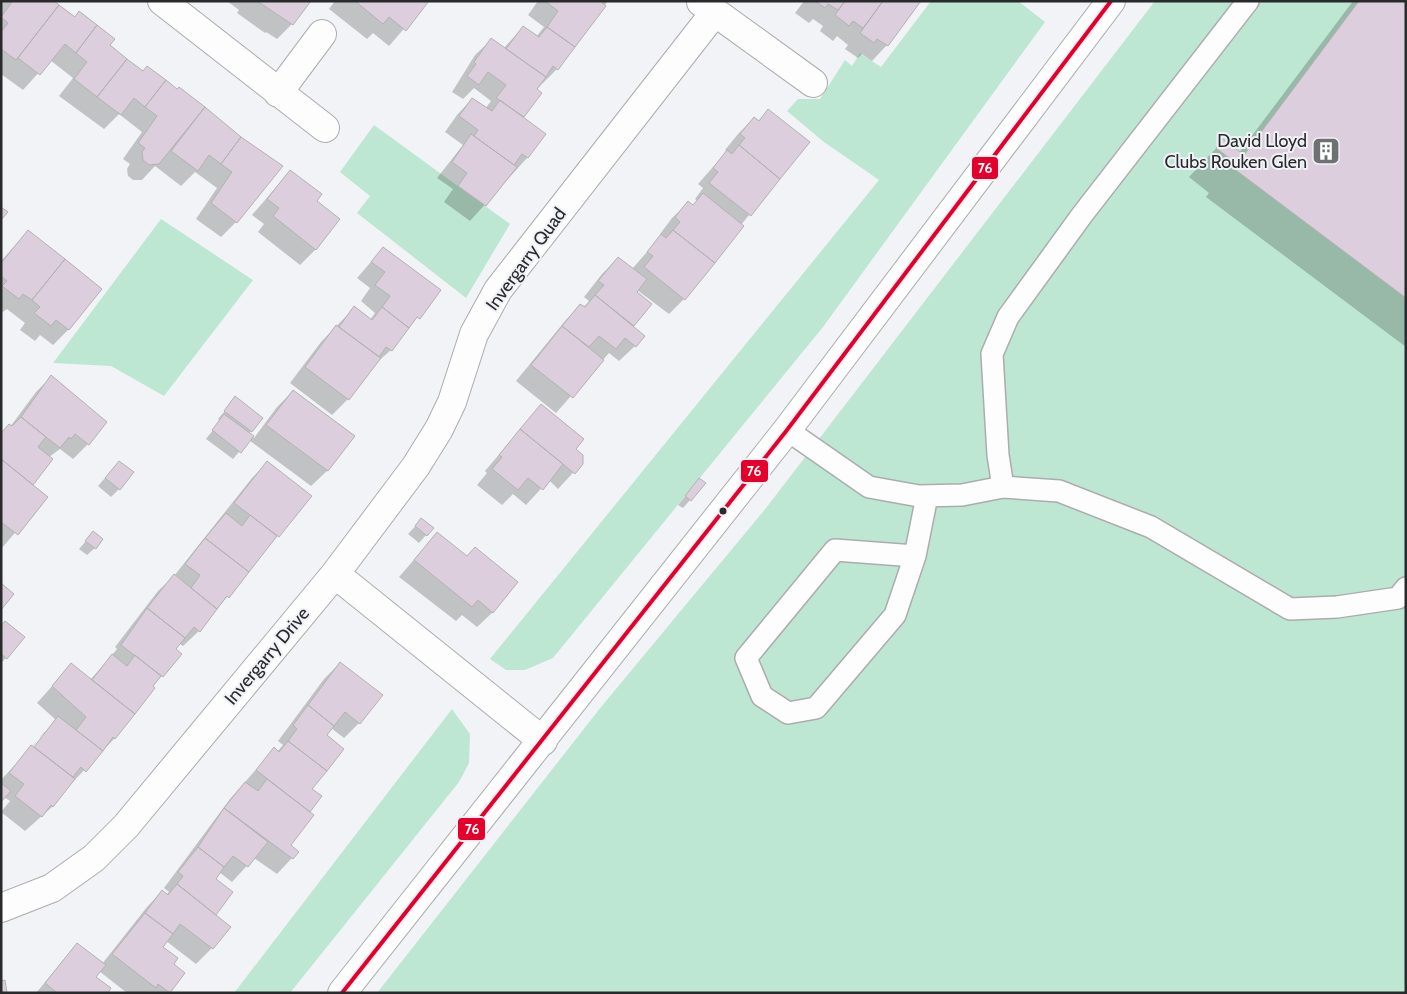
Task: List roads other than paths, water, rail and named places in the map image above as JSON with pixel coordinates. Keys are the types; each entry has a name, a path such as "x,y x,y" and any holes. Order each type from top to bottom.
{"street":[{"path":"162,1 325,128"},
{"path":"342,993 787,430 1111,1"},
{"name":"Invergarry Quad","path":"335,574 416,466 439,429 452,402 474,334 498,290 708,7 813,83"},
{"path":"278,92 322,34"},
{"path":"335,574 543,741"},
{"name":"Invergarry Drive","path":"1,908 52,888 94,858 113,839 335,574"}],"lane":[{"path":"1003,486 998,454 992,354 1008,317 1082,215 1248,1"},
{"path":"787,430 869,486 919,496 962,495 1003,486 1059,491 1151,527 1290,609 1337,607 1398,598 1406,588"},
{"path":"915,556 836,550 746,658 762,696 788,713 816,708 895,615 915,556 927,496"}],"place":[{"name":"David Lloyd Clubs Rouken Glen","path":"1326,151"}]}
